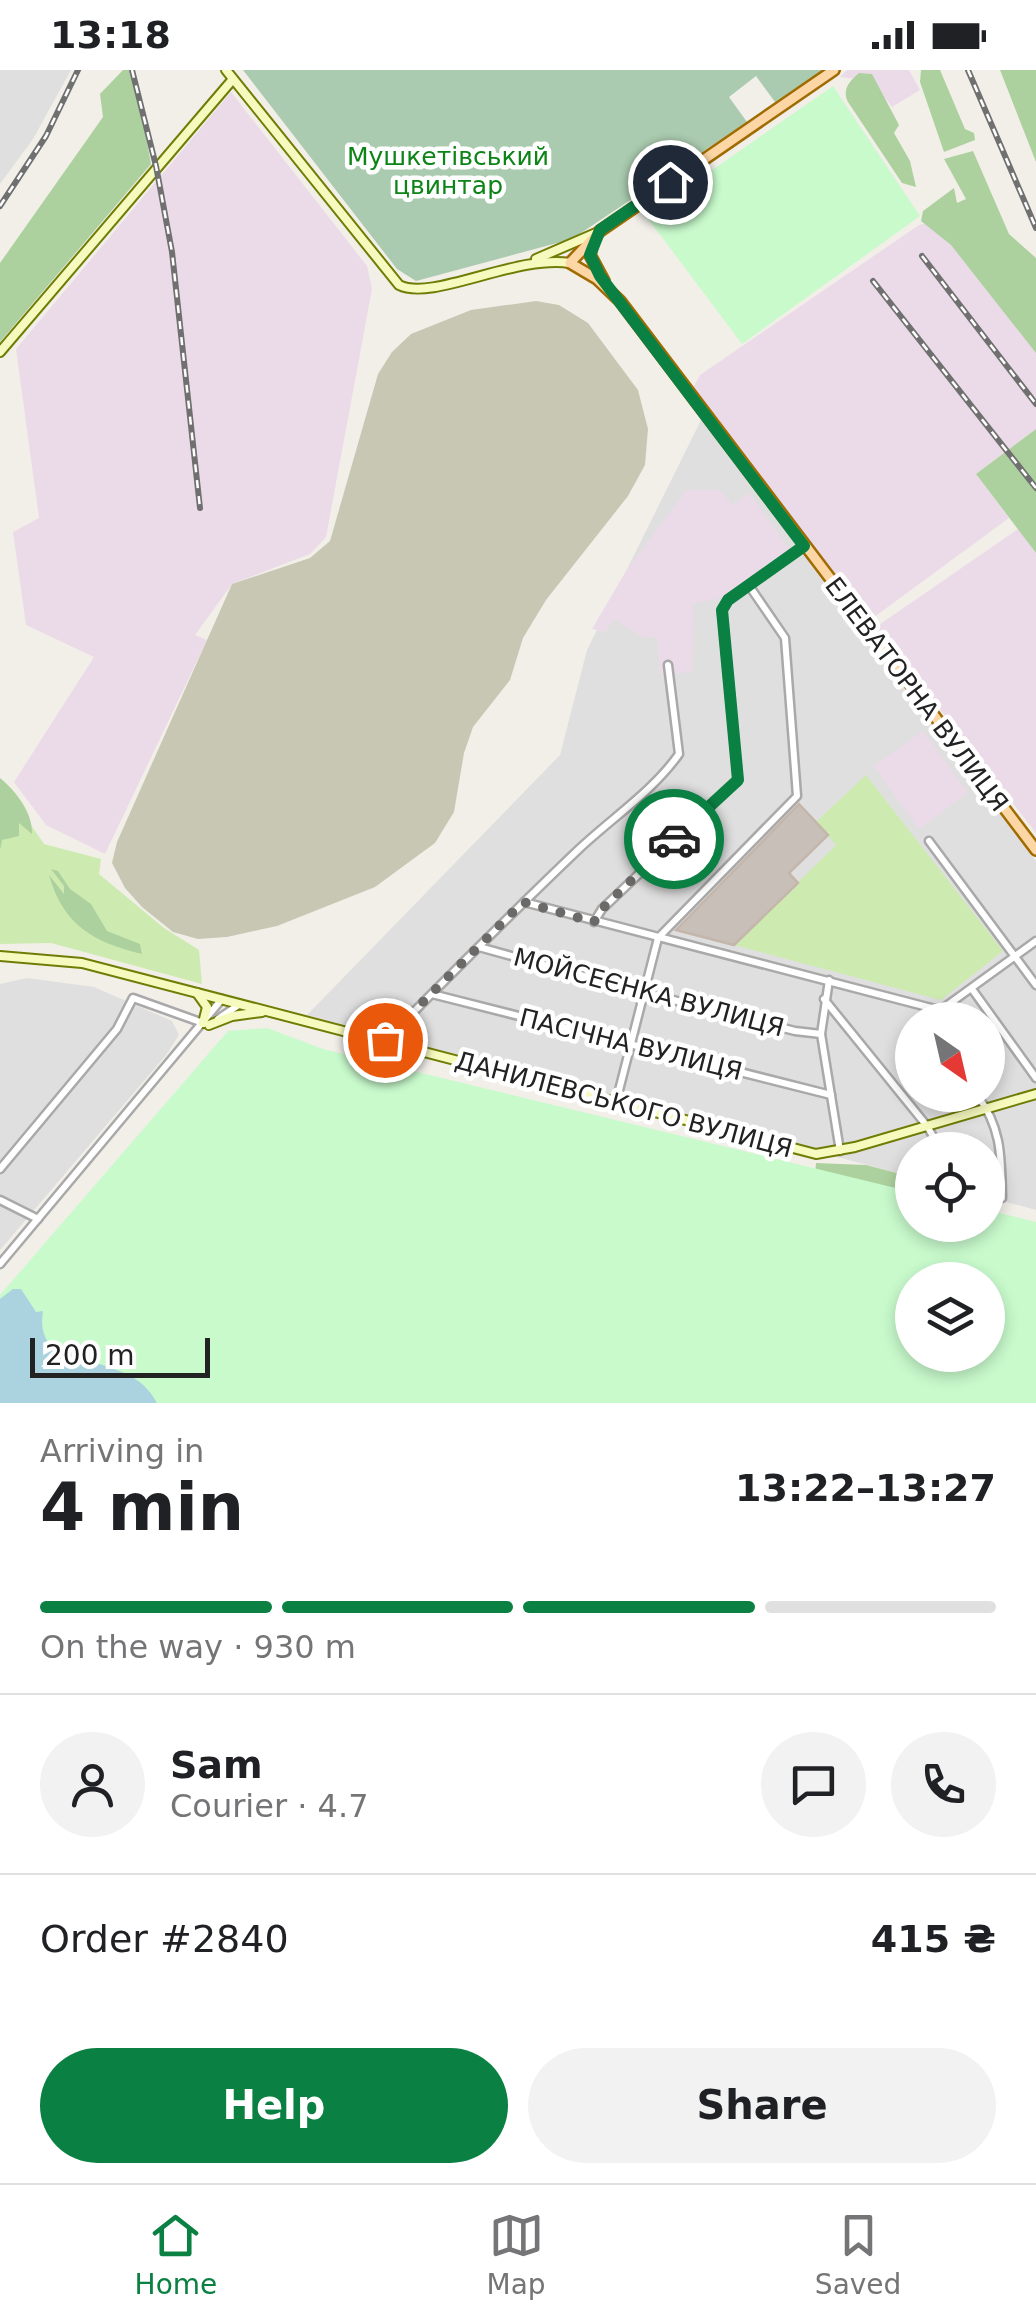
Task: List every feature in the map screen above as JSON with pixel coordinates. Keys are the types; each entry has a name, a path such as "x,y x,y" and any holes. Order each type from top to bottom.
{"main road":[{"path":"570,264 600,230 834,70"},
{"path":"600,230 590,255 610,288"},
{"name":"ЕЛЕВАТОРНА ВУЛИЦЯ","path":"570,264 610,288 1036,850"}],"street":[{"path":"226,70 398,285 422,291 558,252 600,230"},
{"path":"0,352 233,79"},
{"path":"525,262 570,264"},
{"path":"594,922 602,909 738,780 722,610 728,600 804,546"},
{"path":"616,1102 658,938 797,796 784,638 750,587"},
{"path":"385,1040 626,804 650,788 679,754 668,665"},
{"path":"930,841 1036,985"},
{"path":"523,902 910,1002"},
{"path":"952,1002 1036,941"},
{"name":"МОЙСЕЄНКА ВУЛИЦЯ","path":"478,947 795,1031 821,1034"},
{"name":"ДАНИЛЕВСЬКОГО ВУЛИЦЯ","path":"0,956 64,960 193,991 801,1151 840,1151 973,1112"},
{"path":"829,980 821,1034 840,1151"},
{"path":"972,989 1036,1078"},
{"path":"193,991 207,1007 206,1024"},
{"name":"ПАСІЧНА ВУЛИЦЯ","path":"432,994 831,1095"},
{"path":"0,1169 117,1029 133,998 206,1024 248,1012 272,1012"},
{"path":"824,998 930,1132"},
{"path":"206,1024 222,999"},
{"path":"0,1264 189,1040 206,1024 240,1004"},
{"name":"ДАНИЛЕВСЬКОГО ВУЛИЦЯ","path":"1005,1103 1036,1094"},
{"path":"0,1200 38,1220"}],"shaded area":[{"path":"0,70 71,70 33,139 0,184"},
{"path":"847,70 909,70 920,90 892,107 882,94 857,79 840,77"},
{"path":"231,92 367,266 372,289 326,537 310,554 232,584 195,635 207,640 105,854 46,825 14,782 94,657 26,625 13,532 39,518 16,349"},
{"path":"931,222 1036,338 1036,429 976,474 1009,518 866,623 696,395 694,386 700,375 919,225"},
{"path":"536,301 559,305 588,323 638,390 648,429 645,465 628,496 546,600 523,638 510,680 473,727 464,753 454,812 435,843 375,887 277,926 198,939 173,932 125,888 112,863 117,842 232,584 310,558 330,541 378,374 392,352 411,334 471,310"},
{"path":"702,418 1036,861 1036,1210 1005,1202 1005,1132 895,1132 895,1172 307,1015 560,755 587,650"},
{"path":"687,490 720,490 732,505 749,493 791,552 733,596 693,603 692,672 661,675 657,637 642,637 614,619 605,632 592,629 626,571"},
{"path":"1018,529 1036,553 1036,833 876,627"},
{"path":"923,731 968,793 919,829 874,766"},
{"path":"27,978 94,987 172,1021 179,1035 0,1250 0,984"}],"green space":[{"path":"123,70 134,70 151,164 0,342 0,263 103,117 100,94"},
{"name":"Мушкетівський цвинтар","path":"243,70 823,70 775,102 756,76 729,97 747,122 572,239 416,281 397,269"},
{"path":"921,70 940,70 965,129 974,133 975,140 944,152 920,82"},
{"path":"1000,70 1036,70 1036,162"},
{"path":"859,73 872,74 899,125 894,133 910,161 916,187 902,183 848,102 848,86"},
{"path":"833,86 920,216 742,344 646,216"},
{"path":"973,151 1009,234 1036,258 1036,353 951,245 921,221 923,211 954,188 957,203 966,199 944,159"},
{"path":"1036,429 1036,553 976,474"},
{"path":"866,775 1003,951 941,1000 734,945 836,845 816,822"},
{"path":"0,778 22,803 30,818 32,834 19,823 19,836 2,840 0,850"},
{"path":"0,780 44,844 101,859 99,874 164,928 199,950 202,984 51,943 0,944"},
{"path":"51,869 58,871 70,889 91,904 107,931 140,944 142,954 109,944 82,929 55,892 49,875 64,894 64,886"},
{"path":"267,1028 323,1049 895,1188 895,1242 1005,1242 1005,1214 1036,1222 1036,1403 0,1403 0,1295 228,1031"},
{"path":"816,1163 866,1165 895,1173 895,1211 814,1187"}],"water":[{"path":"13,1289 21,1289 36,1312 43,1311 44,1334 56,1353 66,1351 129,1375 157,1403 0,1403 0,1299"}],"building":[{"path":"799,804 828,835 789,873 798,883 734,945 676,930"}],"railway":[{"path":"0,206 46,136 78,70"},
{"path":"132,70 172,252 200,508"},
{"path":"968,70 1036,228"},
{"path":"922,256 1036,404"},
{"path":"873,281 1036,488"}],"way so far":[{"path":"385,1040 523,902 594,922 602,909 674,839"}],"route":[{"path":"670,182 600,230 590,255 600,276 804,546 728,600 722,610 738,780 674,839"}]}
